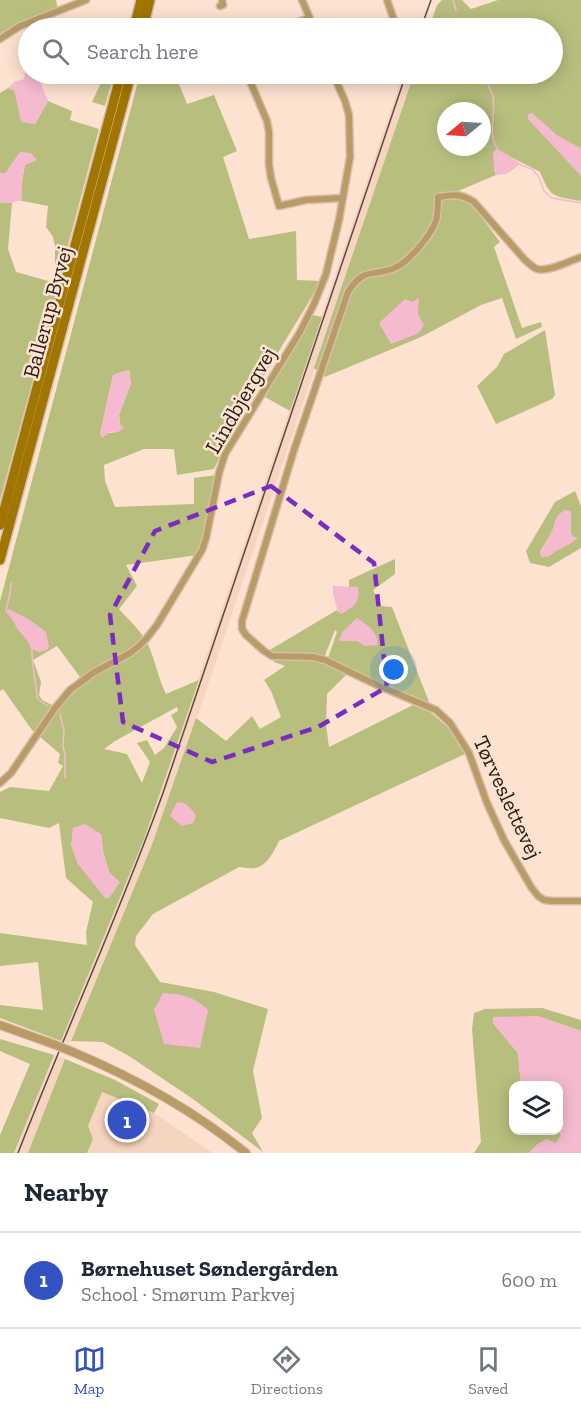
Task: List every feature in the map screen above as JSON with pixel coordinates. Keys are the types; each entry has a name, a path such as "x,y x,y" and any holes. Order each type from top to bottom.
{"main road":[{"path":"136,18 141,0"},
{"path":"146,18 150,0"},
{"name":"Ballerup Byvej","path":"0,525 118,84"},
{"name":"Ballerup Byvej","path":"0,560 128,84"}],"street":[{"path":"40,18 86,0"},
{"path":"302,0 309,18"},
{"path":"387,0 393,18"},
{"path":"0,39 18,27"},
{"path":"251,84 267,122 270,171 279,206 306,200 343,198"},
{"name":"Lindbjergvej","path":"0,783 11,773 70,690 93,673 130,653 146,639 200,555 207,538 219,473 225,454 300,332 315,304 326,274 350,157 349,115 337,84"},
{"name":"Tørveslettevej","path":"581,257 549,269 534,267 525,260 474,202 463,195 455,195 438,197 436,220 431,231 410,258 391,270 368,273 354,282 348,292 278,501 242,621 242,629 246,635 272,656 313,657 326,660 436,710 450,723 469,753 504,840 531,887 544,900 581,901"},
{"path":"0,1026 112,1068 189,1111 246,1153"}],"highlighted area":[{"path":"271,486 374,563 387,687 318,727 212,762 123,722 110,615 155,531"}],"shaded area":[{"path":"14,82 41,84 48,101 35,124 21,122 14,90 8,88"},
{"path":"400,84 411,84 153,842 69,1044 61,1041 144,839"},
{"path":"532,113 558,136 581,148 581,176 528,119 528,114"},
{"path":"497,149 519,164 509,172 496,175 493,152"},
{"path":"20,152 31,153 37,160 25,165 22,199 12,203 0,203 0,173 5,173"},
{"path":"419,298 418,314 424,325 419,333 391,344 379,323 405,299 412,302"},
{"path":"129,370 131,383 119,415 120,424 124,428 118,432 110,432 102,438 100,434 113,375"},
{"path":"565,510 571,511 571,534 578,538 547,557 541,557 540,553 557,518"},
{"path":"333,586 358,587 356,604 342,614 338,612"},
{"path":"9,609 46,632 49,646 47,650 40,652 31,649 28,641 7,613"},
{"path":"357,618 374,633 377,645 365,646 357,641 339,641 342,632"},
{"path":"177,802 186,804 192,810 196,816 193,823 182,826 170,816"},
{"path":"85,824 101,834 109,872 120,882 109,898 105,898 78,864 71,844 73,828"},
{"path":"163,993 187,997 208,1010 200,1048 164,1044 154,1010"},
{"path":"537,1016 581,1031 581,1153 529,1153 546,1139 556,1143 561,1135 563,1135 563,1081 521,1081 518,1053 493,1023 493,1017"},
{"path":"54,1055 65,1059 33,1141 28,1153 14,1153"},
{"path":"102,1092 154,1113 213,1153 87,1153 93,1139 88,1126"}],"green space":[{"path":"0,0 56,0 58,10 39,18 18,18 18,27 0,34"},
{"path":"442,0 462,0 471,9 498,0 581,0 581,201 554,195 547,187 540,172 505,154 494,169 496,175 451,194 472,204 500,242 494,247 522,328 541,322 542,327 516,339 502,298 481,305 421,337 325,377 314,368 411,84 563,84 563,18 432,18 437,5"},
{"path":"100,84 111,84 105,106 92,102"},
{"path":"137,84 179,84 187,104 214,95 237,151 223,157 249,239 296,231 297,280 321,281 251,397 214,469 177,475 174,449 144,449 104,465 105,481 115,507 194,504 194,478 217,475 205,539 198,555 126,565 137,586 119,609 145,639 166,694 199,680 144,839 61,1041 0,1018 0,1005 43,1010 38,962 0,966 0,933 87,945 86,932 93,902 66,878 59,823 49,828 0,818 0,792 10,787 49,791 63,766 58,763 60,754 32,730 3,689 0,691 0,601","holes":["129,370 131,383 119,415 118,432 100,434 113,375","57,646 80,677 54,706 42,700 39,695 41,682 33,660","177,707 178,711 171,715 177,727 164,748 155,755 147,740 137,743 150,762 142,783 127,754 104,749","101,834 109,872 86,873 78,864 71,844"]},
{"path":"8,88 14,90 35,124 48,101 72,111 70,120 99,129 59,279 55,278 53,237 46,227 48,206 18,200 22,198 25,165 36,160 0,173 0,93"},
{"path":"0,203 12,203 8,249 16,272 59,284 0,500"},
{"path":"313,315 322,317 290,411 265,397"},
{"path":"545,330 555,395 552,399 496,424 477,386 497,367 504,354"},
{"path":"575,491 581,506 581,548 549,567 530,563 526,551 555,502","holes":["571,511 571,534 577,538 570,544 547,557 540,552 552,532"]},
{"path":"395,559 395,574 373,590 381,606 392,607 431,707 328,658 337,632 335,630 324,658 313,655 311,661 325,661 347,674 327,694 326,725 329,747 413,705 430,712 450,729 465,754 279,841 270,858 263,865 252,868 239,867 153,914 136,936 135,945 160,982 214,992 268,1009 253,1071 262,1118 252,1133 263,1152 193,1099 129,1056 103,1042 71,1041 153,842 196,718 226,741 252,716 260,729 281,717 264,680 285,666 274,662 268,651 337,610 338,612 358,587 349,587 349,580"},
{"path":"542,1008 581,1020 581,1031 537,1016 493,1023 518,1053 521,1081 509,1081 509,1135 561,1135 556,1143 538,1144 529,1153 474,1153 481,1142 472,1029 474,1013 485,1009"},
{"path":"0,1039 54,1055 14,1153 0,1153 0,1135 30,1064 0,1051"},
{"path":"65,1059 115,1080 159,1104 154,1113 102,1092 88,1126 93,1139 87,1153 28,1153"}],"waterway":[{"path":"453,0 456,10"},
{"path":"488,84 493,97 492,131 498,150"},
{"path":"519,164 533,170 539,177 544,191 552,198 581,203"},
{"path":"10,611 6,611 11,583"},
{"path":"32,647 37,697 48,706"},
{"path":"60,714 64,731 65,778"}],"tram line":[{"path":"425,18 431,0"},
{"path":"18,1153 163,793 403,84"}],"place":[{"name":"Børnehuset Søndergården","path":"127,1120"}]}
